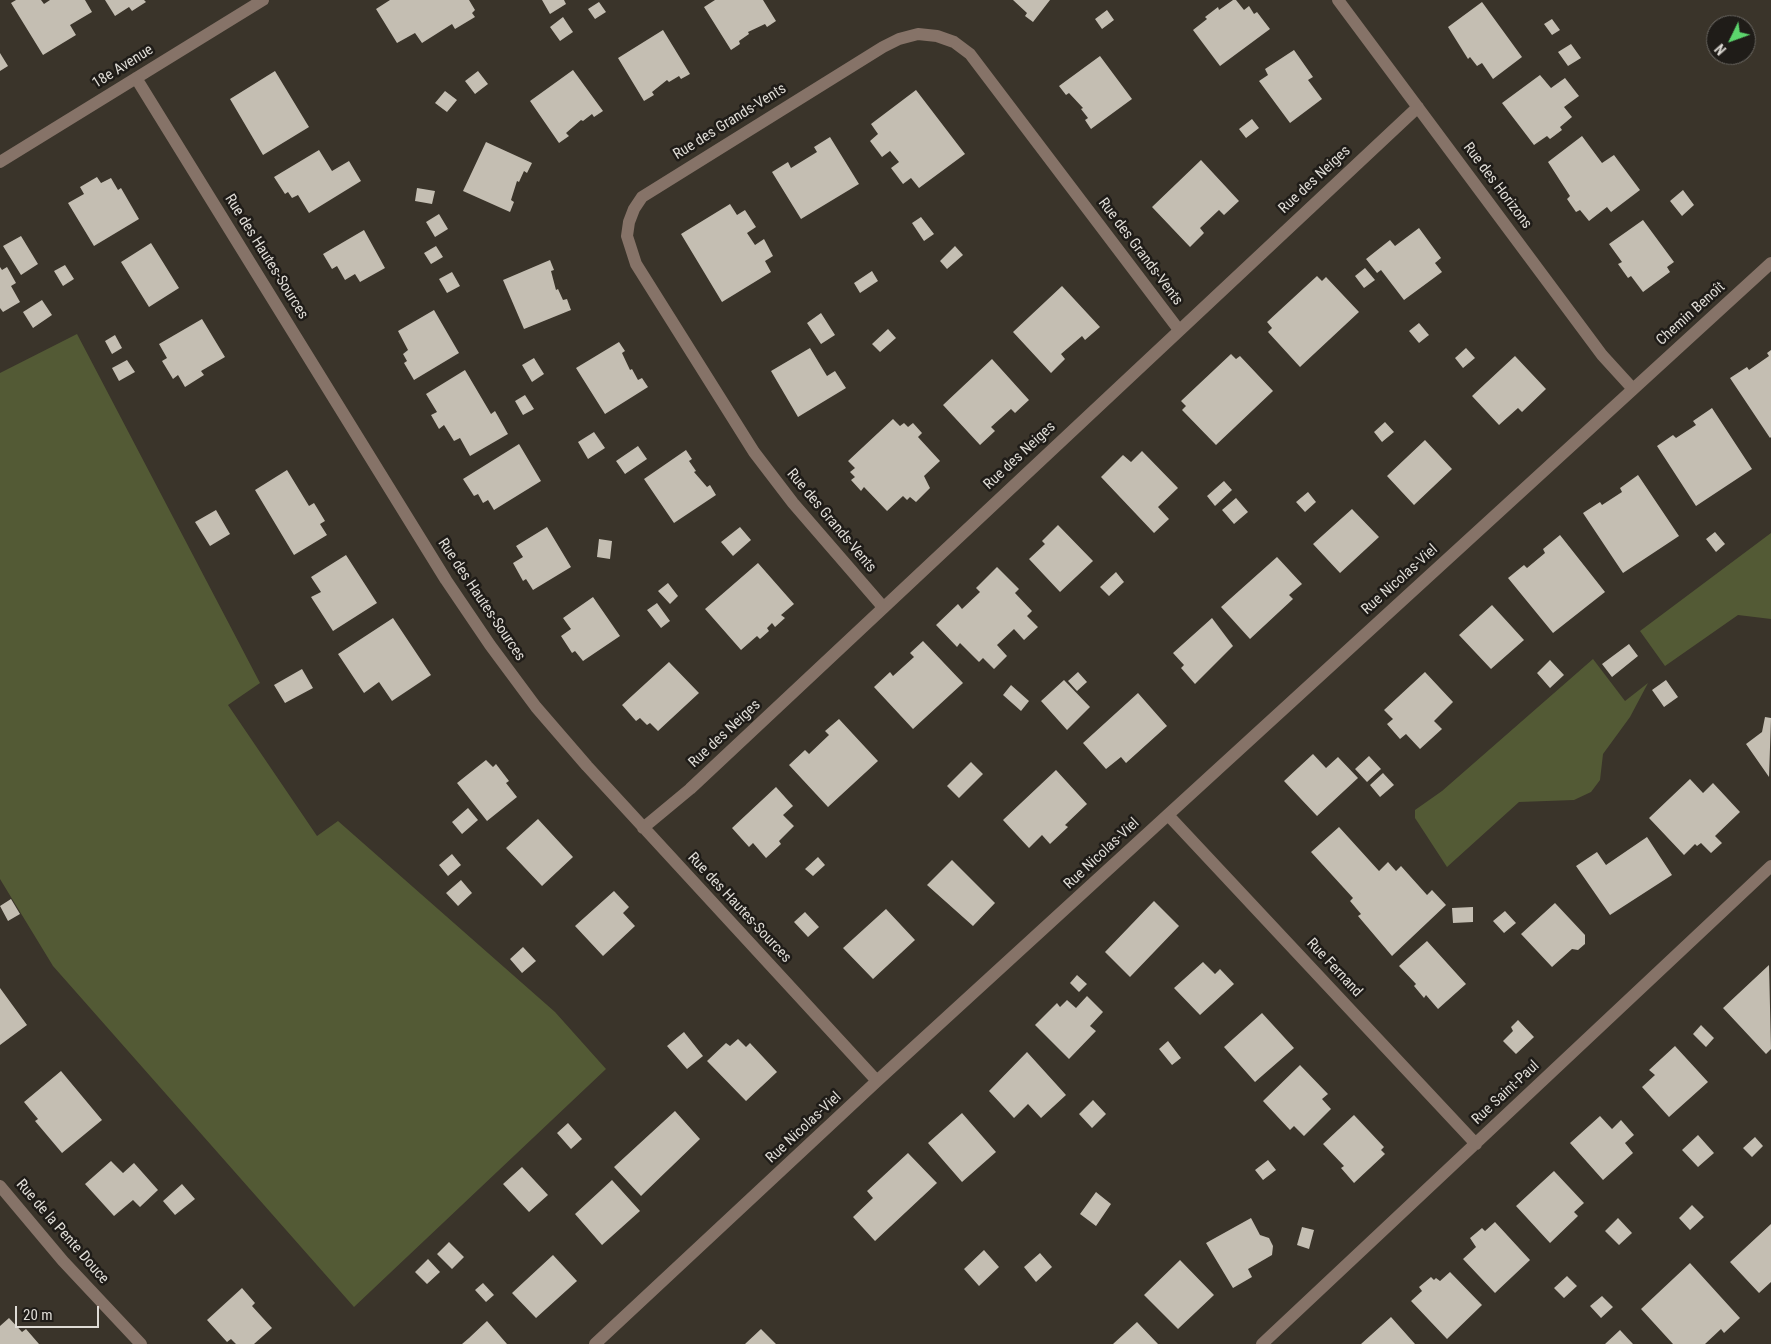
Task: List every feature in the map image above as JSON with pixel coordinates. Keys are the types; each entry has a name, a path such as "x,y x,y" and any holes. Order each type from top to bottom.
{"street":[{"name":"18e Avenue","path":"0,162 263,0"},
{"name":"Rue des Horizons","path":"1338,0 1602,355 1633,389"},
{"name":"Rue des Grands-Vents","path":"883,607 793,503 754,452 636,264 627,236 629,222 634,209 642,198 899,38 918,34 937,36 954,42 970,54 1178,330"},
{"name":"Rue des Hautes-Sources","path":"136,78 446,580 536,707 643,828 877,1081"},
{"name":"Rue des Neiges","path":"643,828 690,789 1418,107"},
{"name":"Chemin Benoît","path":"1633,389 1771,263"},
{"name":"Rue Nicolas-Viel","path":"595,1344 877,1081 1633,389"},
{"name":"Rue Fernand","path":"1168,814 1476,1144"},
{"name":"Rue Saint-Paul","path":"1262,1344 1771,866"},
{"name":"Rue de la Pente Douce","path":"0,1186 63,1261 141,1344"}],"green space":[{"path":"77,334 260,683 228,705 317,836 338,821 555,1012 606,1069 354,1307 53,966 0,879 0,373"},
{"path":"1771,533 1771,619 1738,615 1665,666 1640,631"},
{"path":"1593,659 1625,701 1648,683 1630,717 1603,754 1600,780 1591,792 1574,800 1519,802 1447,867 1415,818 1415,810 1442,791"}],"building":[{"path":"16,0 41,0 44,4 50,0 85,0 92,12 70,25 76,35 43,55 11,3"},
{"path":"105,0 144,0 146,2 132,11 129,7 115,16"},
{"path":"390,0 469,0 475,10 472,13 475,17 455,29 452,24 422,43 415,33 397,43 376,9"},
{"path":"542,0 564,0 566,4 550,14"},
{"path":"715,0 763,0 776,21 767,27 765,24 748,32 749,34 739,41 740,44 731,50 704,7"},
{"path":"1013,0 1050,0 1033,22 1025,16 1027,13"},
{"path":"1233,0 1236,0 1244,10 1249,6 1254,14 1257,12 1270,29 1220,66 1193,30 1218,7 1219,10"},
{"path":"599,2 606,12 595,19 588,9"},
{"path":"1482,2 1522,57 1493,79 1482,63 1477,66 1470,57 1468,59 1448,27"},
{"path":"1107,10 1114,20 1102,29 1095,19"},
{"path":"563,17 573,32 560,41 550,27"},
{"path":"1552,19 1560,30 1552,35 1544,24"},
{"path":"663,30 690,74 681,79 679,76 669,82 667,80 652,92 654,95 644,101 618,58"},
{"path":"1571,44 1581,58 1568,66 1558,52"},
{"path":"1294,50 1313,77 1308,80 1322,99 1290,123 1259,81 1268,75 1265,69"},
{"path":"0,53 8,66 0,71"},
{"path":"1100,56 1132,99 1091,129 1085,120 1088,118 1081,109 1083,108 1069,93 1066,95 1059,86"},
{"path":"573,70 603,111 594,117 592,114 583,121 581,120 566,133 569,136 559,143 530,101"},
{"path":"275,71 309,127 263,155 230,99"},
{"path":"478,71 488,84 475,94 465,81"},
{"path":"1540,75 1551,88 1565,78 1579,96 1564,107 1572,117 1560,127 1562,130 1550,139 1547,136 1534,145 1502,103"},
{"path":"916,90 965,154 919,188 911,178 903,184 891,168 899,162 890,151 882,157 870,141 878,134 871,124"},
{"path":"445,91 457,100 447,112 435,103"},
{"path":"1252,119 1259,128 1246,138 1239,129"},
{"path":"1582,136 1602,163 1614,155 1640,190 1611,212 1607,207 1589,221 1580,210 1576,212 1567,199 1570,196 1548,162"},
{"path":"830,137 859,184 801,219 772,172 788,162 791,168 817,152 814,147"},
{"path":"486,142 532,163 527,173 524,171 519,182 517,181 511,200 514,202 510,212 463,191"},
{"path":"319,150 332,171 349,161 361,181 309,213 298,195 292,198 288,192 285,194 274,177"},
{"path":"1201,160 1239,201 1224,215 1219,210 1200,228 1204,233 1190,247 1152,207"},
{"path":"97,177 101,183 111,178 118,190 121,188 139,219 94,246 68,203 84,194 80,187"},
{"path":"417,188 435,191 432,204 415,201"},
{"path":"1683,190 1694,205 1682,216 1670,201"},
{"path":"730,204 737,215 745,210 756,227 747,233 755,245 764,239 773,256 765,261 771,272 722,302 681,234"},
{"path":"439,214 448,229 435,237 426,222"},
{"path":"921,217 934,234 924,241 912,223"},
{"path":"1643,220 1674,262 1667,267 1670,272 1643,292 1631,276 1628,278 1618,264 1622,262 1609,244"},
{"path":"1419,228 1441,258 1435,263 1442,272 1404,300 1381,270 1377,273 1366,259 1390,240 1395,246"},
{"path":"364,230 385,268 360,282 355,274 345,280 337,266 332,269 323,254"},
{"path":"21,236 38,264 21,275 3,246"},
{"path":"151,243 179,288 149,307 121,262"},
{"path":"436,246 443,257 431,264 424,253"},
{"path":"955,246 963,255 947,269 940,261"},
{"path":"550,260 554,270 551,271 556,290 558,289 563,300 567,299 571,310 524,329 503,280"},
{"path":"65,265 74,279 63,286 54,271"},
{"path":"0,267 2,270 7,267 16,283 11,286 20,302 3,312 0,308"},
{"path":"1365,268 1375,280 1364,288 1355,276"},
{"path":"872,271 878,281 860,293 854,283"},
{"path":"452,272 460,286 447,293 439,279"},
{"path":"1317,276 1322,281 1326,277 1359,312 1300,367 1268,332 1272,328 1267,322"},
{"path":"1062,286 1100,327 1085,340 1082,336 1061,354 1065,359 1051,373 1013,332"},
{"path":"42,300 52,315 33,328 23,312"},
{"path":"434,310 459,353 414,380 404,363 407,361 403,354 408,350 398,331"},
{"path":"821,313 835,335 821,344 807,323"},
{"path":"202,319 225,357 201,371 204,375 185,387 178,375 173,379 162,361 167,358 159,344"},
{"path":"1419,323 1429,335 1419,343 1409,331"},
{"path":"888,329 896,338 880,352 872,344"},
{"path":"115,335 122,348 112,354 105,341"},
{"path":"619,342 625,351 622,353 630,370 632,369 638,380 642,378 648,387 605,414 576,368"},
{"path":"810,348 827,376 835,371 846,388 798,417 771,371"},
{"path":"1466,348 1475,358 1463,368 1455,358"},
{"path":"1771,350 1770,438 1730,378 1747,367 1749,370 1769,356 1767,353"},
{"path":"1231,354 1236,359 1240,356 1273,391 1216,445 1182,410 1186,406 1181,401"},
{"path":"1515,356 1546,389 1522,412 1518,408 1499,425 1472,396"},
{"path":"534,358 544,374 532,382 522,365"},
{"path":"992,359 1029,400 1015,413 1011,409 991,427 995,431 980,445 943,405"},
{"path":"127,360 135,372 119,381 112,368"},
{"path":"465,370 491,414 495,411 508,434 470,456 460,438 454,441 444,425 439,429 431,415 437,412 426,394"},
{"path":"525,395 534,409 523,415 515,401"},
{"path":"1712,408 1752,469 1696,506 1657,446 1673,435 1676,438 1696,425 1693,421"},
{"path":"893,419 900,426 904,423 908,427 913,423 922,433 918,437 940,461 924,476 930,488 916,502 910,497 907,500 903,496 887,511 864,487 861,491 851,480 855,477 850,472 855,468 848,461"},
{"path":"1385,422 1394,432 1382,442 1374,432"},
{"path":"594,432 605,448 588,459 578,442"},
{"path":"1425,440 1452,469 1414,505 1387,476"},
{"path":"519,444 541,481 494,510 488,500 483,503 478,494 474,496 463,479"},
{"path":"638,446 647,459 625,474 616,461"},
{"path":"686,450 692,459 689,461 696,471 694,472 707,487 710,485 716,495 674,523 644,479"},
{"path":"1142,451 1178,488 1158,507 1169,519 1154,533 1101,477 1123,455 1131,462"},
{"path":"287,470 309,506 314,503 325,521 320,524 327,535 294,555 255,490"},
{"path":"1638,475 1679,536 1623,573 1583,513 1600,502 1602,505 1622,492 1620,488"},
{"path":"1224,481 1232,490 1215,506 1207,496"},
{"path":"1308,492 1316,502 1305,512 1296,502"},
{"path":"1236,498 1248,512 1234,524 1222,510"},
{"path":"1352,509 1379,537 1340,573 1313,544"},
{"path":"216,510 230,534 210,546 195,522"},
{"path":"1058,525 1093,561 1060,592 1029,559 1045,544 1042,541"},
{"path":"547,527 571,567 533,590 526,579 523,581 513,563 523,557 516,546"},
{"path":"740,527 751,540 733,556 721,542"},
{"path":"1715,532 1725,544 1716,552 1706,539"},
{"path":"1560,535 1605,592 1553,633 1508,578 1524,565 1527,568 1545,553 1543,549"},
{"path":"599,539 612,541 610,559 597,557"},
{"path":"346,555 377,603 333,631 311,597 321,592 311,577"},
{"path":"1277,557 1302,584 1289,595 1293,599 1250,639 1221,607"},
{"path":"758,563 794,604 781,615 785,618 775,627 772,623 767,628 769,631 760,639 757,636 741,650 705,609"},
{"path":"997,567 1019,589 1015,593 1032,611 1027,616 1038,627 1024,640 1014,629 997,645 1007,656 994,669 983,658 979,662 960,643 957,647 936,625 958,604 962,609 980,592 976,588"},
{"path":"1116,572 1124,582 1109,596 1100,587"},
{"path":"668,583 678,596 670,604 658,591"},
{"path":"593,597 620,636 583,661 575,651 572,653 561,636 571,629 563,618"},
{"path":"657,603 670,621 661,628 647,610"},
{"path":"1492,605 1524,640 1491,669 1459,635"},
{"path":"393,618 431,675 392,701 379,682 364,693 338,654"},
{"path":"1212,618 1233,646 1195,684 1181,668 1184,665 1173,653"},
{"path":"923,641 963,683 913,729 874,687 890,672 893,676 914,657 910,653"},
{"path":"1629,644 1638,656 1612,677 1602,664"},
{"path":"1550,660 1564,675 1550,688 1537,673"},
{"path":"669,662 699,693 658,731 650,723 647,725 640,718 636,721 622,705"},
{"path":"302,669 313,688 285,703 274,685"},
{"path":"1078,672 1087,682 1077,691 1068,681"},
{"path":"1425,672 1453,702 1434,721 1442,729 1420,749 1406,734 1400,739 1387,724 1393,719 1384,710"},
{"path":"1064,680 1090,707 1067,730 1041,701"},
{"path":"1666,680 1678,697 1664,707 1652,690"},
{"path":"1011,685 1029,701 1021,711 1003,695"},
{"path":"1138,693 1167,726 1126,763 1121,757 1106,769 1083,743"},
{"path":"1765,717 1771,718 1769,777 1746,744 1762,732"},
{"path":"839,719 878,761 828,807 789,765 805,750 809,754 829,735 825,731"},
{"path":"1313,754 1326,768 1338,757 1358,778 1317,816 1284,781"},
{"path":"1369,756 1381,769 1367,782 1355,769"},
{"path":"486,760 493,767 496,764 509,781 506,783 517,797 487,821 457,783"},
{"path":"971,762 983,774 959,798 947,786"},
{"path":"1056,770 1087,804 1065,825 1068,827 1050,844 1042,835 1029,848 1003,820"},
{"path":"1383,773 1394,785 1380,797 1370,785"},
{"path":"1690,779 1703,793 1713,783 1740,812 1715,836 1722,843 1711,853 1701,843 1697,846 1695,844 1684,855 1649,818"},
{"path":"776,787 793,806 783,815 794,826 779,841 781,844 766,858 753,843 749,847 732,828"},
{"path":"468,808 478,820 462,834 452,822"},
{"path":"538,819 573,857 542,886 506,848"},
{"path":"1339,827 1379,871 1388,862 1396,871 1401,866 1427,895 1432,890 1446,905 1392,956 1358,916 1361,914 1350,901 1353,898 1311,852"},
{"path":"1647,837 1672,875 1610,915 1576,866 1597,852 1606,865"},
{"path":"452,854 461,865 448,876 439,865"},
{"path":"818,857 825,865 813,876 805,869"},
{"path":"952,860 995,903 973,926 927,885"},
{"path":"461,880 472,893 458,906 446,893"},
{"path":"614,891 629,907 623,913 635,926 603,956 575,926"},
{"path":"11,899 20,914 8,921 0,906"},
{"path":"1154,901 1179,926 1130,977 1105,952"},
{"path":"1555,903 1585,935 1585,944 1578,950 1572,949 1552,967 1521,934"},
{"path":"1473,907 1473,922 1453,923 1452,908"},
{"path":"886,909 915,940 873,979 843,948"},
{"path":"1505,911 1516,923 1504,933 1493,921"},
{"path":"805,912 819,927 808,937 794,922"},
{"path":"1427,941 1466,984 1438,1009 1426,995 1424,998 1414,986 1416,984 1399,966"},
{"path":"523,947 536,961 522,973 510,959"},
{"path":"1203,962 1215,974 1220,969 1234,984 1200,1015 1174,988"},
{"path":"1769,965 1771,1049 1766,1054 1723,1008"},
{"path":"1077,975 1087,984 1079,992 1070,983"},
{"path":"0,988 27,1025 0,1045"},
{"path":"1087,996 1103,1012 1090,1026 1096,1031 1069,1059 1035,1025 1057,1003 1060,1007 1067,1000 1076,1008"},
{"path":"1262,1013 1294,1048 1255,1082 1224,1047"},
{"path":"1518,1020 1534,1037 1516,1054 1503,1041 1513,1031 1511,1027"},
{"path":"1701,1025 1714,1038 1706,1047 1693,1034"},
{"path":"684,1032 703,1056 687,1069 667,1046"},
{"path":"738,1039 746,1047 750,1043 777,1072 746,1101 707,1061 726,1043 730,1046"},
{"path":"1168,1041 1181,1058 1172,1065 1159,1049"},
{"path":"1675,1046 1708,1082 1669,1117 1642,1087 1655,1075 1649,1070"},
{"path":"1027,1052 1066,1095 1041,1118 1028,1104 1014,1118 989,1091"},
{"path":"1300,1065 1328,1094 1322,1099 1331,1109 1304,1136 1294,1126 1290,1130 1263,1101"},
{"path":"61,1071 102,1120 62,1153 35,1121 38,1119 24,1102"},
{"path":"1093,1100 1106,1114 1092,1128 1079,1114"},
{"path":"675,1111 700,1139 641,1196 614,1167"},
{"path":"962,1113 996,1152 962,1182 928,1143"},
{"path":"1354,1115 1384,1147 1381,1150 1385,1154 1354,1183 1341,1168 1344,1166 1323,1144"},
{"path":"1600,1116 1612,1129 1621,1120 1634,1135 1625,1143 1633,1153 1603,1180 1570,1143"},
{"path":"568,1123 582,1139 571,1149 557,1133"},
{"path":"1698,1135 1714,1153 1698,1167 1682,1150"},
{"path":"1755,1137 1763,1146 1752,1157 1743,1148"},
{"path":"908,1153 937,1183 875,1241 853,1217 873,1198 867,1191"},
{"path":"1268,1160 1276,1170 1263,1180 1255,1170"},
{"path":"111,1161 123,1173 134,1163 158,1190 140,1207 133,1200 114,1216 85,1184"},
{"path":"522,1167 548,1195 529,1212 503,1184"},
{"path":"1554,1171 1584,1203 1574,1212 1578,1216 1550,1243 1516,1206"},
{"path":"612,1180 640,1211 602,1245 575,1214"},
{"path":"182,1184 195,1199 175,1215 163,1201"},
{"path":"1096,1192 1111,1204 1096,1226 1080,1214"},
{"path":"1692,1205 1704,1217 1690,1230 1679,1218"},
{"path":"1251,1218 1260,1235 1269,1238 1273,1246 1272,1255 1248,1269 1252,1277 1233,1288 1206,1243"},
{"path":"1618,1218 1632,1233 1619,1245 1605,1231"},
{"path":"1495,1222 1530,1260 1495,1293 1463,1259 1476,1247 1470,1238 1482,1228 1485,1231"},
{"path":"1771,1224 1771,1282 1759,1293 1730,1262"},
{"path":"1302,1227 1314,1230 1309,1249 1297,1245"},
{"path":"449,1242 464,1257 452,1269 437,1254"},
{"path":"984,1250 999,1267 979,1286 964,1269"},
{"path":"1040,1253 1052,1267 1036,1282 1024,1267"},
{"path":"553,1255 577,1281 536,1318 512,1293"},
{"path":"428,1259 440,1272 427,1284 415,1272"},
{"path":"1180,1260 1214,1295 1178,1329 1144,1295"},
{"path":"1690,1263 1740,1318 1724,1333 1721,1329 1705,1344 1673,1344 1641,1309"},
{"path":"1450,1272 1482,1305 1447,1339 1411,1301 1422,1291 1419,1287 1431,1277 1434,1280 1436,1278 1440,1281"},
{"path":"1567,1276 1577,1286 1564,1298 1554,1288"},
{"path":"483,1283 494,1295 486,1302 475,1290"},
{"path":"242,1288 255,1303 252,1306 272,1328 254,1344 236,1344 231,1339 227,1342 207,1320"},
{"path":"1602,1296 1613,1307 1601,1318 1590,1306"},
{"path":"1391,1317 1415,1344 1361,1344"},
{"path":"9,1318 22,1332 26,1329 39,1344 0,1344 0,1326"},
{"path":"487,1321 507,1344 462,1344 469,1338"},
{"path":"1137,1322 1158,1344 1113,1344"},
{"path":"761,1329 776,1344 745,1344"},
{"path":"1620,1330 1633,1344 1605,1344"}]}
